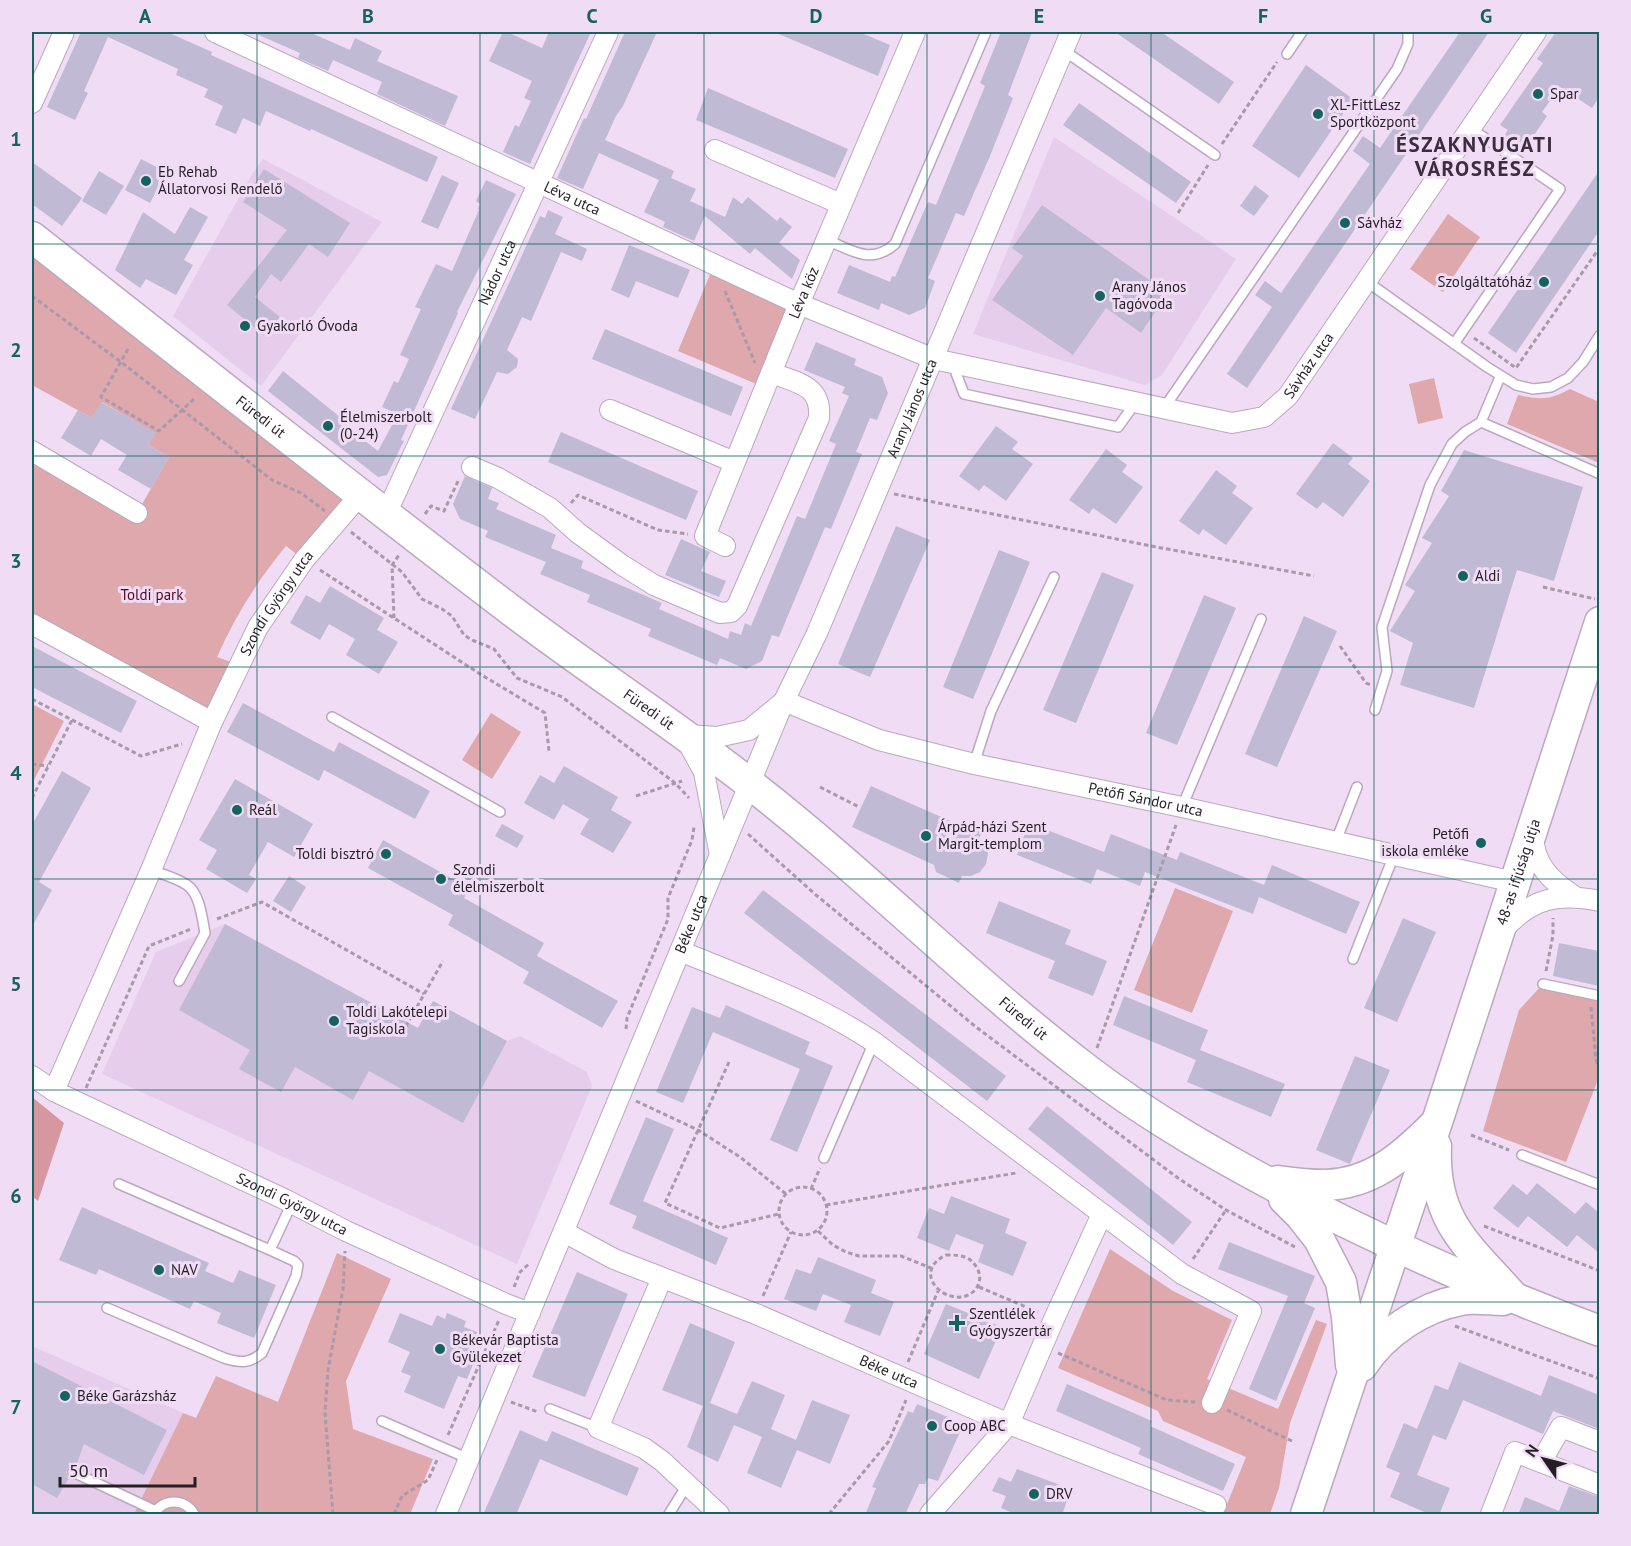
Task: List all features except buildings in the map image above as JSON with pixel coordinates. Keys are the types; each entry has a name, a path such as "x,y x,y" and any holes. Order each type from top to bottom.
{"main road":[{"name":"Füredi út","path":"32,237 516,615 750,784 826,844 1032,1026 1088,1070 1131,1101 1218,1155 1264,1180"},
{"name":"48-as ifjúság útja","path":"1352,1381 1599,622"},
{"path":"1264,1180 1326,1185 1354,1181 1380,1171 1405,1154 1437,1122"},
{"path":"1437,1122 1436,1160 1439,1189 1448,1218 1467,1247 1516,1300"},
{"path":"1264,1180 1395,1247 1516,1300 1599,1331"},
{"path":"1264,1180 1301,1216 1319,1239 1341,1282 1347,1317 1352,1381"},
{"path":"1306,1515 1352,1381 1372,1351 1393,1332 1421,1313 1462,1300 1516,1300"}],"street":[{"path":"32,103 64,32"},
{"name":"Léva utca","path":"215,32 799,304 943,361"},
{"name":"Nádor utca","path":"386,514 608,32"},
{"name":"Léva köz","path":"705,536 799,304 915,32"},
{"name":"Sávház utca","path":"943,361 1232,423 1264,417 1288,396 1536,32"},
{"name":"Arany János utca","path":"750,784 784,701 817,633 878,490 943,361 1067,41"},
{"path":"715,150 841,204"},
{"path":"467,470 498,478 550,508 613,559 654,585 720,613 731,612 737,606 819,418 820,405 816,395 808,387 769,381"},
{"path":"610,410 734,462"},
{"path":"32,451 137,513"},
{"name":"Szondi György utca","path":"54,1091 151,870 208,730 258,627 304,560 360,495"},
{"path":"705,536 725,546"},
{"path":"32,624 208,730"},
{"path":"684,735 717,737 749,730 784,701"},
{"name":"Petőfi Sándor utca","path":"784,701 879,740 974,764 1182,807 1514,882"},
{"path":"684,735 704,772 720,855"},
{"name":"Béke utca","path":"446,1515 750,784"},
{"path":"1533,824 1533,845 1537,860 1544,872 1557,885 1574,896"},
{"path":"1498,936 1521,911 1536,903 1574,896 1599,901"},
{"path":"680,951 817,1008 844,1022 874,1042 1182,1274 1251,1311 1212,1403"},
{"name":"Szondi György utca","path":"32,1077 54,1091 292,1203 346,1231 530,1313"},
{"path":"930,1515 1009,1424 1102,1214"},
{"name":"Béke utca","path":"564,1232 614,1259 756,1314 1009,1424 1216,1505"},
{"path":"662,1278 598,1428 644,1448 662,1461 719,1515"},
{"path":"1541,1462 1561,1427 1599,1442"},
{"path":"1491,1515 1515,1452 1599,1485"}],"lane":[{"path":"827,240 859,254 872,256 885,252 895,244 986,32"},
{"path":"1287,54 1302,32"},
{"path":"1164,408 1397,69 1408,44 1408,32"},
{"path":"1067,41 1215,155"},
{"path":"1454,344 1560,189 1470,128"},
{"path":"1366,281 1516,385 1533,389 1551,387 1568,378 1583,362 1599,336"},
{"path":"943,361 964,394 1118,427 1136,402"},
{"path":"1375,710 1387,671 1382,627 1430,485 1452,444 1481,422 1500,376"},
{"path":"1481,422 1599,474"},
{"path":"974,764 991,711 1054,577"},
{"path":"1182,807 1261,619"},
{"path":"332,717 500,812"},
{"path":"1336,842 1357,786"},
{"path":"1353,959 1394,855"},
{"path":"151,870 186,884 195,894 203,925 205,933 179,981"},
{"path":"1543,984 1599,996"},
{"path":"824,1158 874,1042"},
{"path":"1522,1155 1599,1185"},
{"path":"107,1308 224,1358 240,1363 253,1361 262,1353 298,1269 294,1261 119,1184"},
{"path":"270,1250 292,1203"},
{"path":"550,1409 598,1428"},
{"path":"382,1421 469,1460"},
{"path":"73,1472 155,1513 161,1506 174,1501 187,1506 194,1515"},
{"path":"669,1515 687,1485"}],"path":[{"path":"1178,213 1280,57 1287,54"},
{"path":"1462,330 1516,368 1599,247"},
{"path":"714,265 769,381"},
{"path":"32,296 272,480 309,497 402,572 422,599 452,616 464,635 494,649 517,678 562,697 675,783 694,806"},
{"path":"128,349 102,397 159,431 194,399"},
{"path":"394,618 392,565 430,506 444,511 467,470"},
{"path":"878,490 1003,517 1314,576"},
{"path":"578,495 658,530 705,536"},
{"path":"304,560 480,674 545,713 549,751"},
{"path":"1543,587 1599,600"},
{"path":"1340,646 1366,683 1381,689"},
{"path":"32,699 141,756 208,730"},
{"path":"32,798 72,720"},
{"path":"32,764 48,766"},
{"path":"636,796 682,780"},
{"path":"820,787 859,807"},
{"path":"1088,1070 1182,807"},
{"path":"734,822 816,895 976,1027 1178,1178 1226,1210 1300,1250"},
{"path":"627,1018 668,919 668,898 692,840 695,823"},
{"path":"1543,984 1554,935 1553,899"},
{"path":"79,1103 149,946 262,902 424,994"},
{"path":"402,1033 443,961"},
{"path":"1589,994 1596,1060 1599,1067"},
{"path":"729,1062 665,1203 720,1228 779,1214"},
{"path":"621,1094 698,1130 740,1157 786,1194"},
{"path":"1471,1135 1522,1155"},
{"path":"811,1189 824,1158"},
{"path":"826,1206 1042,1168"},
{"path":"798,1188 811,1189 823,1198 826,1206 825,1219 817,1230 805,1235 791,1232 781,1221 779,1214 786,1194 798,1188"},
{"path":"1182,1274 1226,1210"},
{"path":"1478,1224 1599,1271"},
{"path":"817,1230 846,1252 859,1256 901,1256 932,1268"},
{"path":"333,1515 325,1413 328,1370 343,1289 346,1231"},
{"path":"756,1314 791,1232"},
{"path":"946,1255 968,1258 981,1275 979,1287 970,1295 961,1297 948,1295 938,1290 930,1275 936,1260 946,1255"},
{"path":"394,1515 402,1496 428,1480 520,1272"},
{"path":"979,1287 1054,1319"},
{"path":"829,1515 889,1441 938,1290"},
{"path":"1421,1313 1599,1379"},
{"path":"1043,1346 1167,1400 1212,1403 1292,1441"},
{"path":"496,1395 536,1412"}],"shaded area":[{"name":"Arany János Tagóvoda","path":"1054,137 1236,259 1162,375 1145,385 973,334"},
{"path":"263,159 382,222 261,386 173,316 252,174"},
{"path":"225,924 398,1017 393,1028 412,1038 433,1001 507,1041 520,1036 587,1072 592,1086 517,1264 102,1074 156,952"},
{"path":"32,1097 64,1123 38,1201 32,1196"},
{"path":"32,1346 183,1413 134,1514 32,1514"}],"green space":[{"path":"1448,214 1480,237 1443,292 1410,269"},
{"name":"Toldi park","path":"32,237 360,495 304,560 286,546 257,585 231,627 217,657 239,665 212,722 32,624 32,451 137,513 169,457 148,445 155,433 102,402 92,418 32,385"},
{"path":"714,265 799,304 766,388 678,351"},
{"path":"1434,378 1443,418 1418,424 1409,384"},
{"path":"1570,389 1599,402 1599,463 1507,424 1518,395 1545,398"},
{"path":"32,704 64,721 32,784"},
{"path":"491,713 521,732 492,779 462,760"},
{"path":"1175,888 1233,911 1192,1013 1134,990"},
{"path":"1543,984 1599,996 1599,1077 1566,1162 1483,1131 1519,1010"},
{"path":"1110,1249 1173,1291 1232,1320 1207,1379 1278,1409 1316,1320 1327,1324 1290,1423 1279,1488 1270,1514 1223,1514 1246,1457 1163,1421 1158,1411 1058,1368"},
{"path":"337,1253 391,1279 346,1381 353,1429 433,1459 410,1514 134,1514 183,1413 196,1418 216,1376 278,1402"}],"place":[{"name":"Spar","path":"1538,94"},
{"name":"XL-FittLesz Sportközpont","path":"1318,114"},
{"name":"Eb Rehab Állatorvosi Rendelő","path":"146,181"},
{"name":"Sávház","path":"1345,223"},
{"name":"Szolgáltatóház","path":"1544,282"},
{"name":"Arany János Tagóvoda","path":"1100,296"},
{"name":"Gyakorló Óvoda","path":"245,326"},
{"name":"Élelmiszerbolt (0-24)","path":"328,426"},
{"name":"Aldi","path":"1463,576"},
{"name":"Reál","path":"237,810"},
{"name":"Árpád-házi Szent Margit-templom","path":"926,836"},
{"name":"Petőfi iskola emléke","path":"1481,843"},
{"name":"Toldi bisztró","path":"386,854"},
{"name":"Szondi élelmiszerbolt","path":"441,879"},
{"name":"Toldi Lakótelepi Tagiskola","path":"334,1021"},
{"name":"NAV","path":"159,1270"},
{"name":"Szentlélek Gyógyszertár","path":"957,1323"},
{"name":"Békevár Baptista Gyülekezet","path":"440,1349"},
{"name":"Béke Garázsház","path":"65,1396"},
{"name":"Coop ABC","path":"932,1426"},
{"name":"DRV","path":"1034,1494"}],"district":[{"name":"ÉSZAKNYUGATI VÁROSRÉSZ","path":"1475,157"}]}
